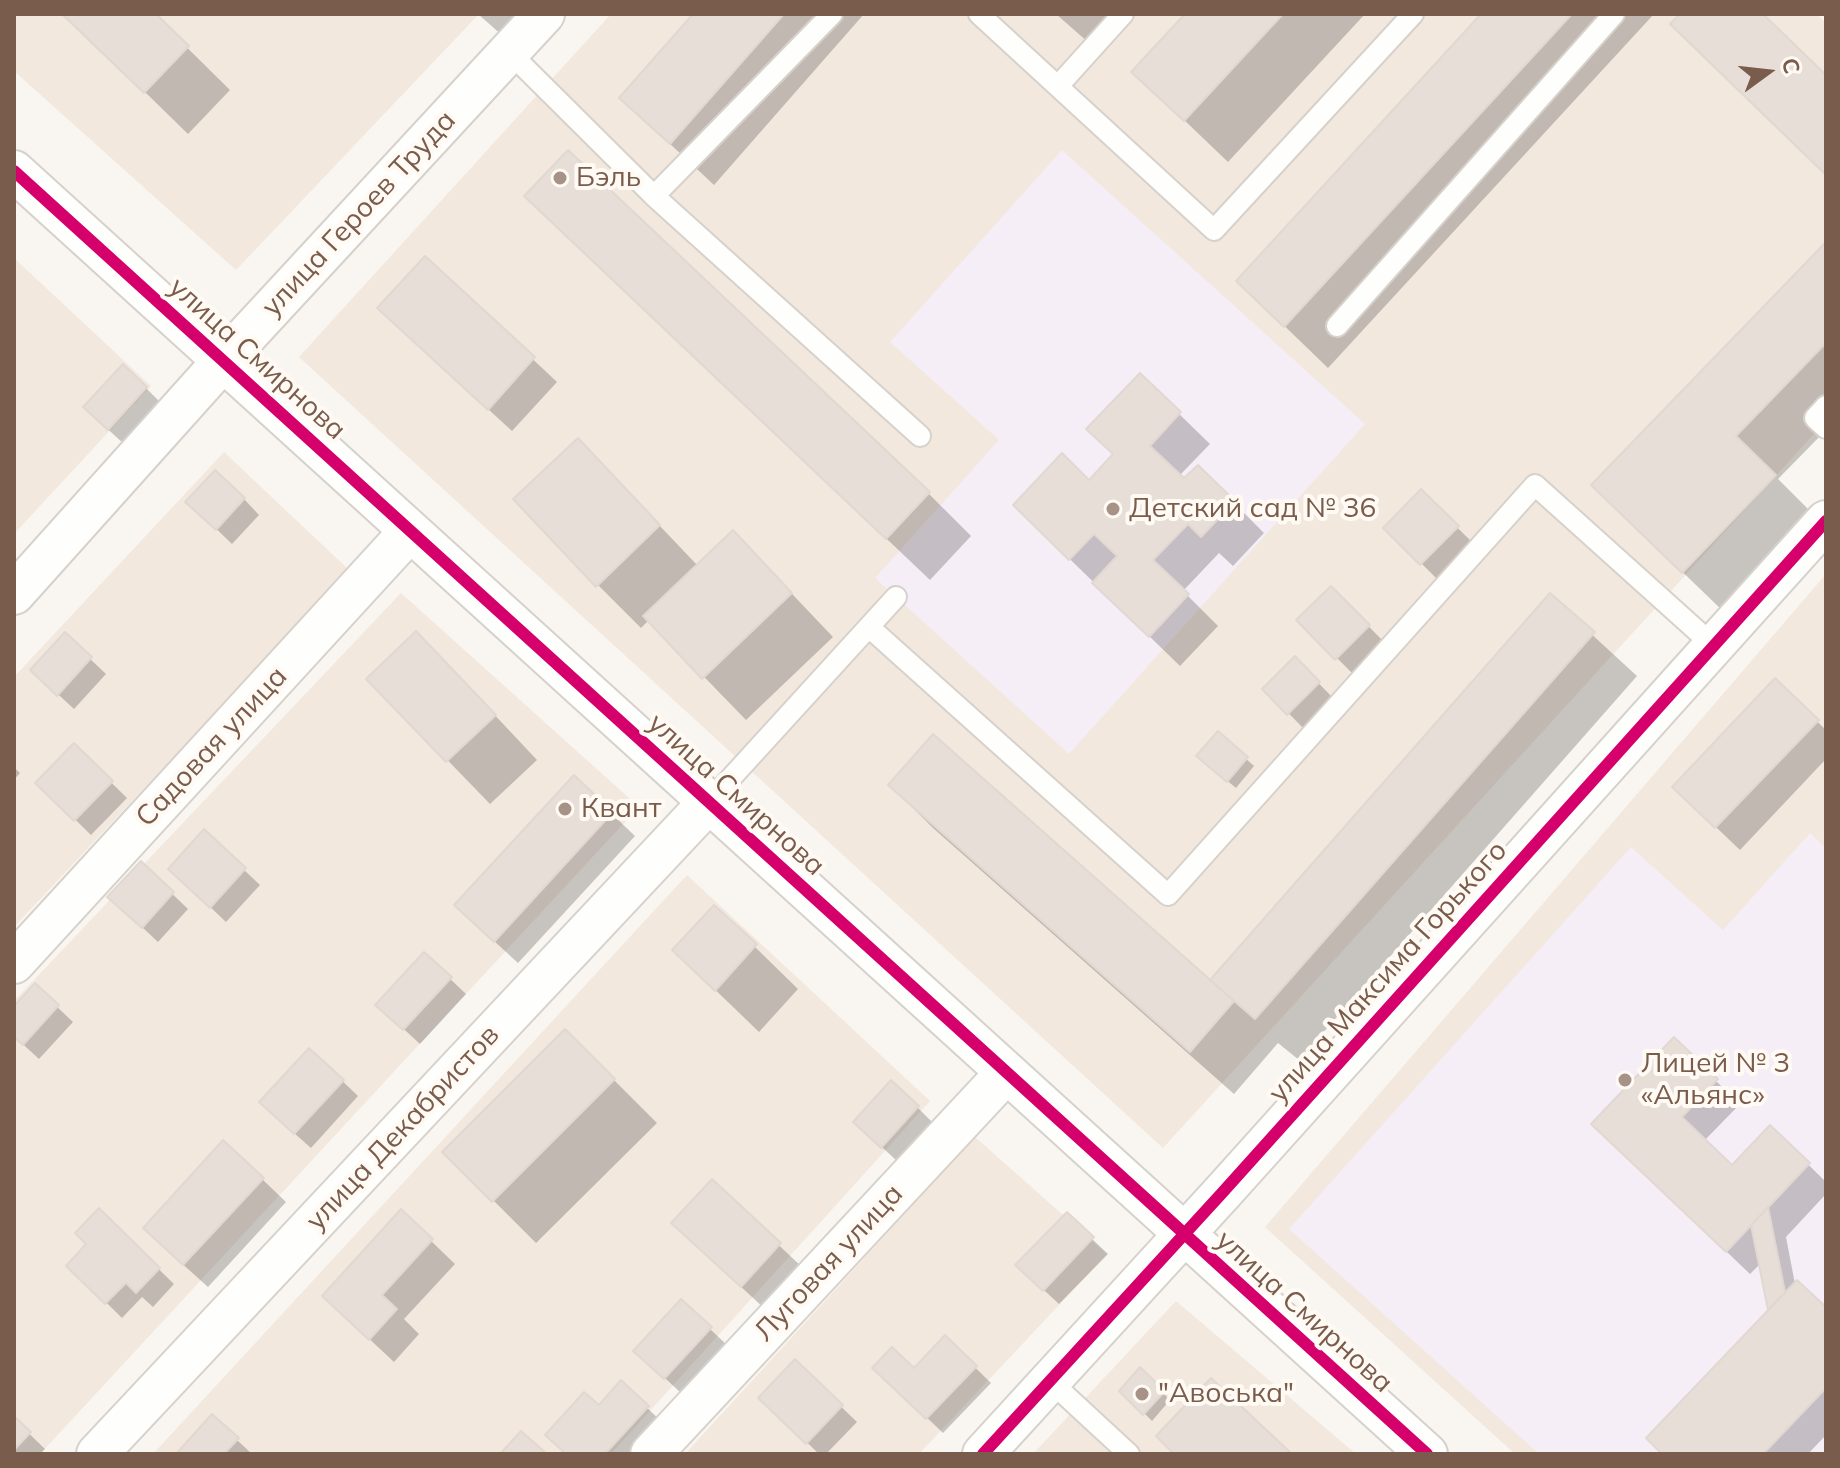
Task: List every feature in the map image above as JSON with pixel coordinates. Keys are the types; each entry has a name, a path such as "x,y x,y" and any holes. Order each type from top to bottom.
{"street":[{"name":"улица Героев Труда","path":"14,594 223,361 544,14"},
{"name":"улица Смирнова","path":"14,171 1427,1454"},
{"name":"улица Максима Горького","path":"983,1454 1826,521"},
{"name":"Садовая улица","path":"14,963 410,531"},
{"name":"улица Декабристов","path":"97,1454 709,802"},
{"name":"Луговая улица","path":"651,1454 1006,1073"}],"lane":[{"path":"654,196 832,14"},
{"path":"979,14 1214,230 1413,14"},
{"path":"1058,86 1123,14"},
{"path":"1337,326 1614,14"},
{"path":"509,52 654,196 920,436"},
{"path":"1826,406 1815,418 1826,428"},
{"path":"869,627 1168,895 1535,485 1714,646"},
{"path":"709,802 896,597"},
{"path":"1050,1381 1129,1454"}],"shaded area":[{"path":"14,14 479,14 236,270 14,71"},
{"path":"611,14 1817,14 1826,23 1826,421 1163,1148 299,357"},
{"name":"Детский сад № 36","path":"1062,150 1365,424 1069,754 875,578 999,440 890,342"},
{"path":"14,258 151,386 14,534"},
{"path":"224,452 349,570 14,927 14,677"},
{"name":"Лицей № 3 «Альянс»","path":"1826,574 1826,1454 1515,1454 1265,1227"},
{"path":"401,593 639,807 40,1454 14,1454 14,1001"},
{"name":"Лицей № 3 «Альянс»","path":"1810,833 1826,848 1826,1454 1539,1454 1289,1229 1631,847 1723,930"},
{"path":"687,875 930,1101 611,1454 153,1454"},
{"path":"975,1137 1107,1254 919,1454 685,1454"},
{"path":"1176,1301 1356,1454 1033,1454"}],"building":[{"path":"62,14 156,14 189,46 144,93"},
{"path":"693,14 784,14 670,144 619,98"},
{"path":"1185,14 1283,14 1184,121 1131,72"},
{"path":"1481,14 1572,14 1284,327 1236,281"},
{"path":"1680,14 1763,14 1826,75 1826,175 1670,24"},
{"path":"568,150 930,492 886,539 524,196"},
{"path":"1826,242 1826,343 1736,436 1776,475 1682,573 1591,485"},
{"path":"425,256 535,357 488,410 377,308"},
{"path":"123,364 147,387 108,430 83,407"},
{"path":"1140,373 1181,412 1150,446 1184,478 1198,465 1235,501 1201,537 1188,524 1153,560 1189,594 1149,637 1092,583 1117,556 1094,534 1069,560 1013,505 1062,453 1089,480 1113,454 1086,429"},
{"path":"578,438 660,525 596,587 513,499"},
{"path":"215,470 245,498 216,530 185,502"},
{"path":"1421,489 1459,526 1420,565 1383,528"},
{"path":"733,530 792,593 702,679 643,616"},
{"path":"1331,586 1370,625 1335,660 1296,620"},
{"path":"1550,593 1595,632 1255,1019 1210,980"},
{"path":"416,631 496,715 446,762 366,679"},
{"path":"65,632 92,657 57,696 30,670"},
{"path":"1295,656 1320,682 1287,715 1262,689"},
{"path":"1775,678 1819,720 1715,828 1672,787"},
{"path":"1218,731 1248,757 1227,782 1196,756"},
{"path":"933,734 1234,1001 1190,1052 888,785"},
{"path":"74,743 113,781 74,821 35,783"},
{"path":"574,775 613,812 494,942 454,905"},
{"path":"204,829 246,868 210,908 168,869"},
{"path":"141,861 174,892 142,928 107,897"},
{"path":"714,905 757,944 715,991 672,950"},
{"path":"424,952 452,977 403,1030 375,1005"},
{"path":"35,983 59,1005 23,1045 14,1037 14,1006"},
{"path":"565,1029 615,1079 492,1202 442,1152"},
{"path":"1674,1037 1718,1079 1682,1117 1732,1165 1770,1125 1810,1163 1726,1252 1591,1124"},
{"path":"309,1048 344,1080 294,1134 259,1102"},
{"path":"891,1080 919,1106 881,1148 853,1122"},
{"path":"223,1140 264,1178 183,1265 143,1228"},
{"path":"712,1179 781,1243 741,1287 671,1223"},
{"path":"1768,1207 1785,1292 1768,1310 1751,1225"},
{"path":"99,1208 160,1268 136,1293 126,1283 105,1304 66,1266 86,1244 75,1233"},
{"path":"401,1209 433,1239 382,1295 397,1309 369,1340 322,1296"},
{"path":"1067,1212 1094,1237 1043,1291 1015,1265"},
{"path":"1797,1280 1826,1307 1826,1388 1765,1452 1767,1454 1662,1454 1646,1438"},
{"path":"681,1299 712,1327 664,1379 633,1351"},
{"path":"945,1335 977,1366 926,1419 872,1368 892,1347 914,1368"},
{"path":"795,1359 843,1405 806,1444 758,1398"},
{"path":"1140,1367 1165,1391 1143,1415 1119,1391"},
{"path":"1211,1378 1292,1454 1174,1454 1156,1436"},
{"path":"621,1380 649,1406 605,1454 566,1454 545,1435 584,1392 599,1405"},
{"path":"212,1414 239,1438 224,1454 176,1454"},
{"path":"14,1416 31,1432 14,1450"},
{"path":"521,1431 547,1454 500,1454"}],"cycle path":[{"path":"14,171 1427,1454"},
{"path":"983,1454 1826,521"}],"place":[{"name":"Бэль","path":"560,178"},
{"name":"Детский сад № 36","path":"1113,509"},
{"name":"Квант","path":"565,809"},
{"name":"Лицей № 3 «Альянс»","path":"1625,1080"},
{"name":"\"Авоська\"","path":"1142,1394"}]}
